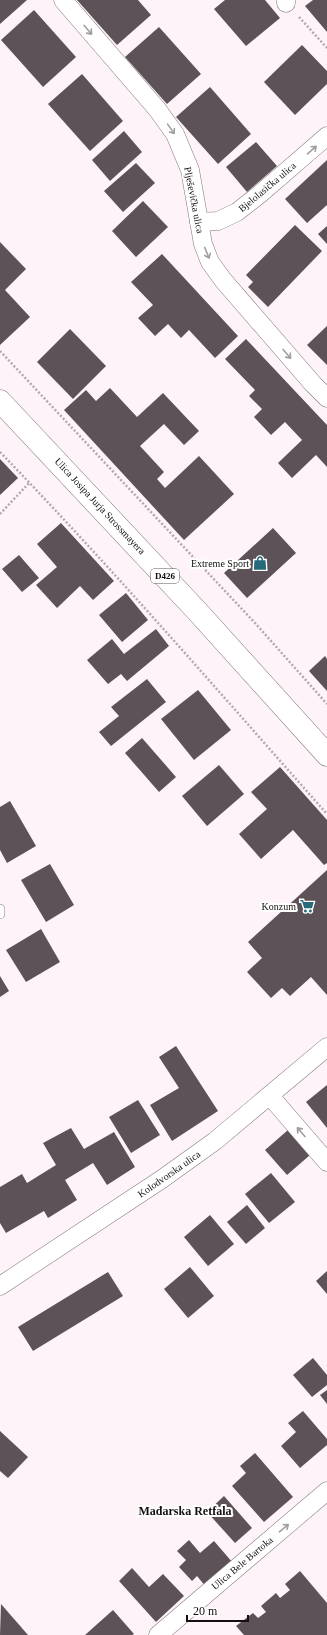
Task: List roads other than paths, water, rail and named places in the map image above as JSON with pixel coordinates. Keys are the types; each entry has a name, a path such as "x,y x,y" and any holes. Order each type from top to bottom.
{"main road":[{"name":"Ulica Josipa Jurja Strossmayera","path":"0,401 197,611 327,755"}],"street":[{"name":"Plješevička ulica","path":"63,0 157,109 175,134 190,170 203,244 208,256 223,280 313,384 327,398"},
{"name":"Bjelolasička ulica","path":"199,222 218,221 237,212 327,136"},
{"name":"Kolodvorska ulica","path":"0,1286 162,1179 215,1141 327,1047"},
{"path":"270,1096 327,1162"},
{"name":"Ulica Bele Bartoka","path":"158,1635 327,1491"}],"lane":[{"path":"0,909 0,914"}],"place":[{"name":"Extreme Sport","path":"260,563"},
{"name":"Konzum","path":"307,906"}],"district":[{"name":"Mađarska Retfala","path":"185,1511"}]}
